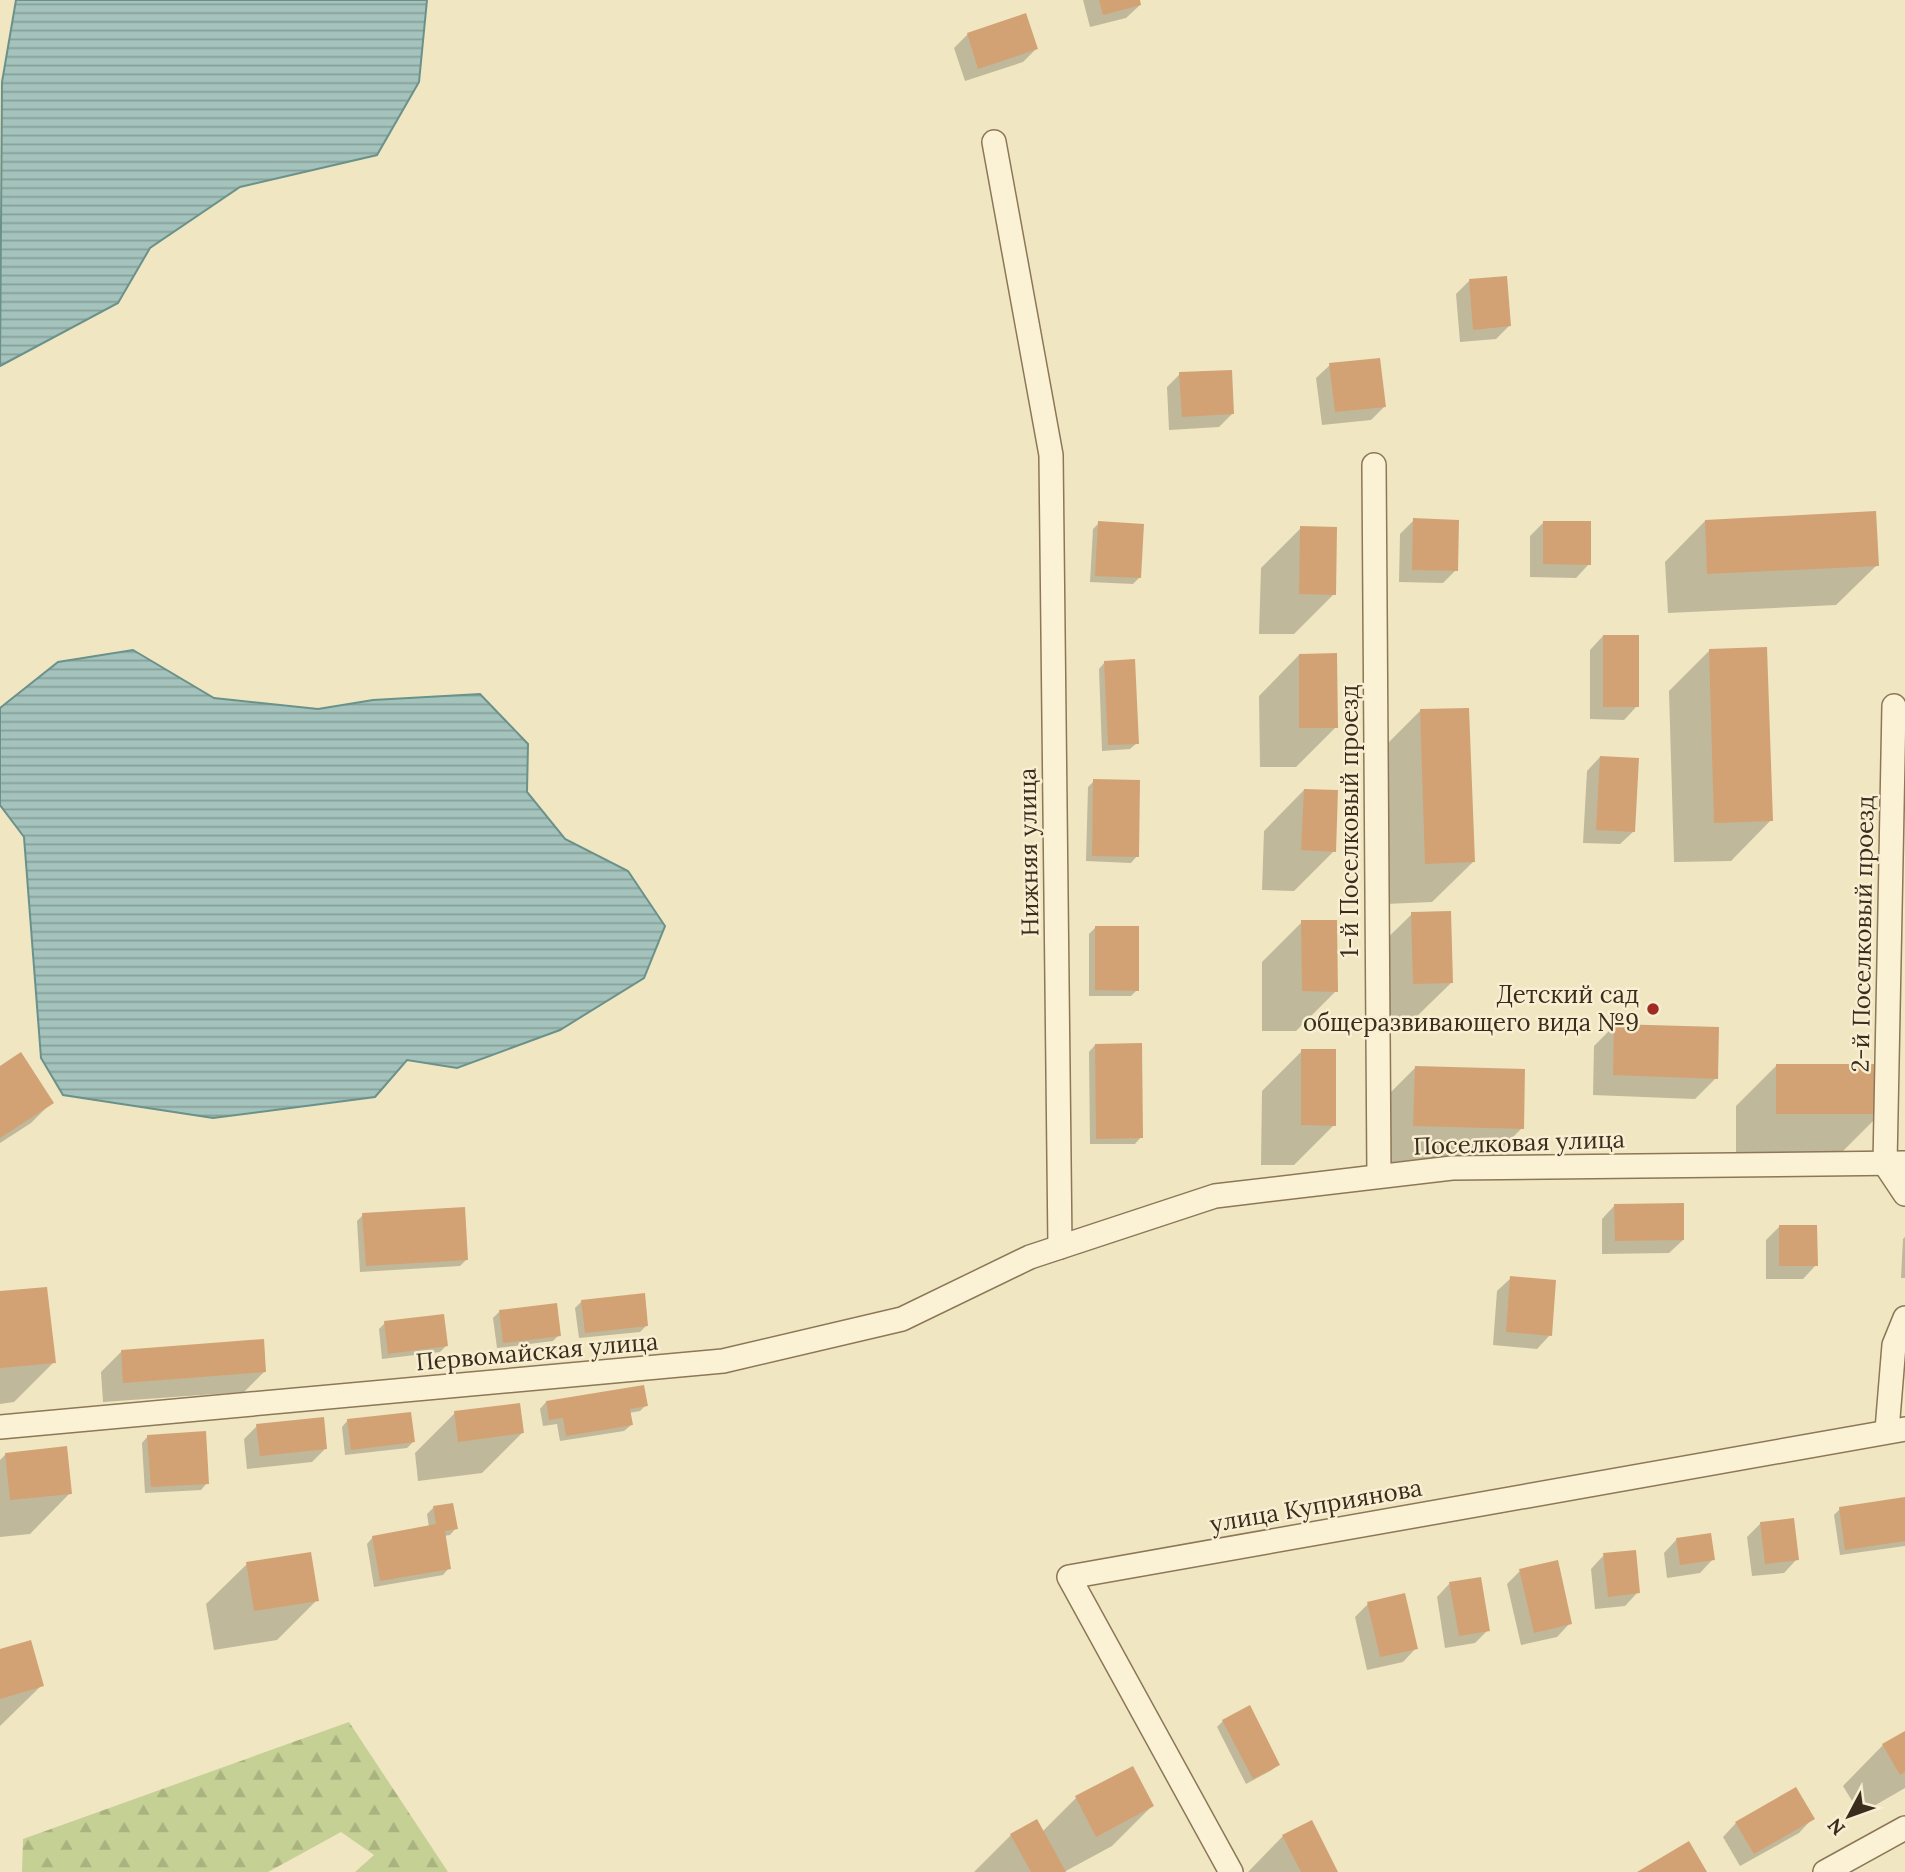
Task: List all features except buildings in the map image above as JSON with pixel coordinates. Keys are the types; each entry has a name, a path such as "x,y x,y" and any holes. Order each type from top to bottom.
{"street":[{"name":"Нижняя улица","path":"994,142 1051,455 1060,1247"},
{"name":"1-й Поселковый проезд","path":"1374,465 1379,1176"},
{"name":"2-й Поселковый проезд","path":"1894,706 1895,1163"},
{"name":"Поселковая улица","path":"1060,1247 1215,1196 1452,1168 1895,1163"},
{"path":"1895,1163 1905,1194"},
{"name":"Первомайская улица","path":"0,1427 723,1361 902,1319 1030,1257 1060,1247"},
{"path":"1896,1429 1894,1345 1905,1318"},
{"name":"улица Куприянова","path":"1231,1872 1069,1577 1896,1429"},
{"path":"1825,1872 1905,1828"}],"green space":[{"path":"349,1722 448,1872 355,1872 374,1855 341,1832 268,1872 22,1872 23,1839"}],"water":[{"path":"16,0 427,0 419,82 377,155 240,187 150,248 118,303 0,366 2,82"},
{"path":"133,650 214,698 318,709 373,700 480,694 528,744 527,792 565,839 628,871 665,926 644,978 560,1030 457,1068 407,1060 375,1097 213,1118 63,1095 41,1058 24,837 0,805 0,708 58,662"}],"place":[{"name":"Детский сад общеразвивающего вида №9","path":"1653,1009"}]}
